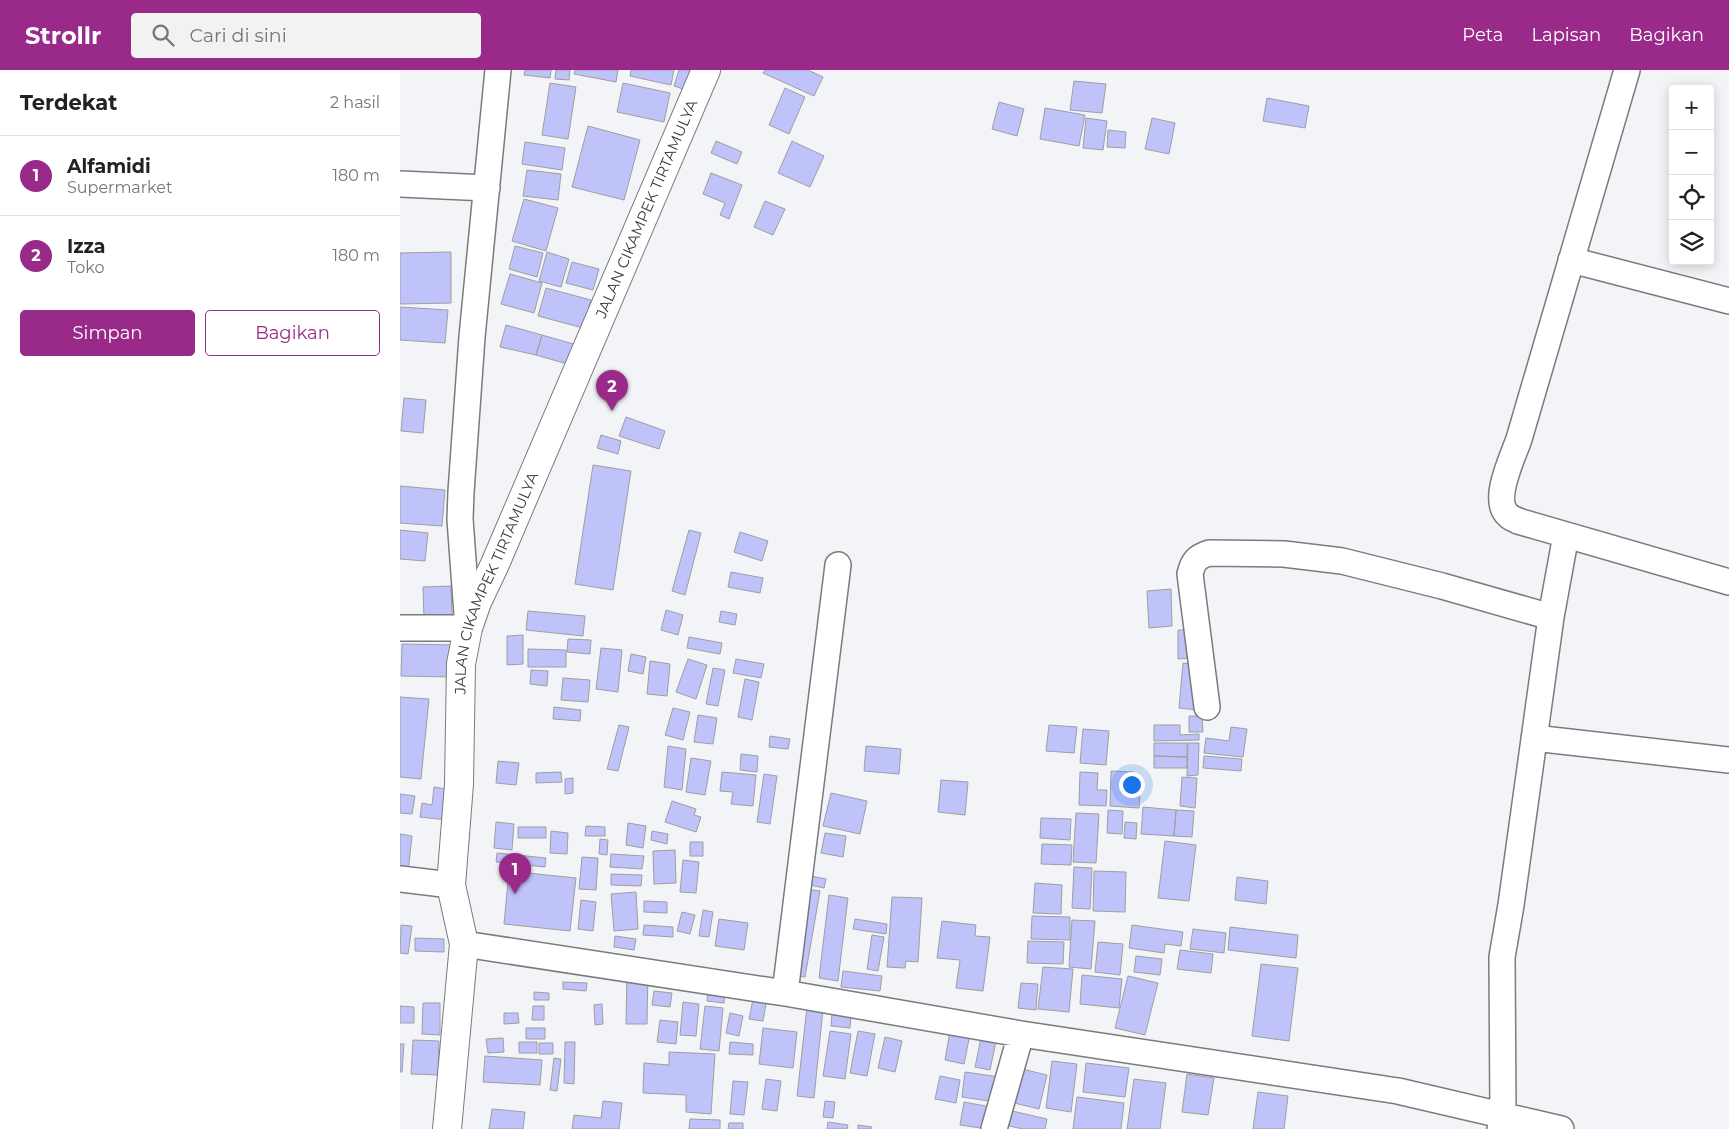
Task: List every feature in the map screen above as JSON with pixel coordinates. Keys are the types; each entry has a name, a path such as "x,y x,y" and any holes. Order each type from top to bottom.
{"street":[{"path":"400,628 468,628 460,519 461,492 472,337 498,70"},
{"name":"JALAN CIKAMPEK TIRTAMULYA","path":"447,1129 464,944 451,885 459,784 461,664 468,628 477,602 495,564 706,70"},
{"path":"1628,70 1519,439 1501,492 1504,510 1508,516 1518,521 1729,582"},
{"path":"400,184 487,188"},
{"path":"1571,260 1729,301"},
{"path":"1502,1122 1502,957 1511,906 1551,617 1566,535"},
{"path":"1207,707 1190,574 1192,564 1198,557 1209,553 1284,554 1342,561 1442,586 1551,617"},
{"path":"785,993 838,565"},
{"path":"1534,738 1729,760"},
{"path":"400,880 451,885"},
{"path":"464,944 785,993 1021,1034 1398,1091 1502,1122 1561,1129"},
{"path":"994,1129 1021,1034"}],"building":[{"path":"525,70 551,70 550,78 524,75"},
{"path":"556,70 570,70 569,80 555,79"},
{"path":"575,70 618,70 616,82 574,74"},
{"path":"631,70 674,70 671,85 630,76"},
{"path":"679,70 702,70 695,93 674,86"},
{"path":"765,70 808,70 823,77 814,96 763,73"},
{"path":"1074,81 1106,84 1102,113 1070,110"},
{"path":"550,83 576,87 568,139 542,135"},
{"path":"623,83 670,93 664,122 617,112"},
{"path":"785,88 805,97 789,134 769,125"},
{"path":"1267,98 1309,106 1305,128 1263,121"},
{"path":"999,102 1024,109 1017,136 992,129"},
{"path":"1045,108 1085,115 1079,146 1040,139"},
{"path":"1086,118 1107,121 1103,150 1083,148"},
{"path":"1152,118 1175,123 1169,154 1145,149"},
{"path":"588,126 640,140 624,200 572,187"},
{"path":"1108,130 1126,132 1125,148 1107,147"},
{"path":"716,141 742,152 737,164 711,153"},
{"path":"792,141 824,156 810,187 778,173"},
{"path":"525,142 565,148 562,170 522,164"},
{"path":"527,170 561,174 558,200 523,196"},
{"path":"711,173 742,185 729,219 720,215 725,203 703,194"},
{"path":"524,199 558,208 546,251 512,241"},
{"path":"765,201 785,209 773,235 754,227"},
{"path":"515,246 543,253 537,277 509,269"},
{"path":"451,252 451,303 400,304 400,253"},
{"path":"547,252 569,259 561,287 539,281"},
{"path":"572,262 599,269 593,290 566,283"},
{"path":"510,274 542,283 534,313 501,304"},
{"path":"546,288 591,300 583,328 538,316"},
{"path":"400,307 448,310 445,343 400,340"},
{"path":"506,325 542,335 536,355 500,347"},
{"path":"542,335 584,347 578,367 536,355"},
{"path":"404,398 426,400 423,433 401,431"},
{"path":"626,417 665,431 659,449 619,436"},
{"path":"601,435 621,441 618,454 597,448"},
{"path":"593,465 631,471 613,590 575,584"},
{"path":"400,486 445,490 442,526 400,523"},
{"path":"400,530 428,533 425,561 400,559"},
{"path":"689,530 701,533 685,595 672,591"},
{"path":"740,532 768,541 762,561 734,552"},
{"path":"731,572 763,578 760,593 728,587"},
{"path":"451,586 452,617 424,618 423,587"},
{"path":"1171,589 1172,626 1149,628 1147,591"},
{"path":"666,610 683,615 678,635 661,630"},
{"path":"528,611 585,616 583,636 526,630"},
{"path":"721,611 737,614 735,625 719,622"},
{"path":"1178,630 1194,630 1194,658 1178,659"},
{"path":"523,635 523,664 507,665 507,636"},
{"path":"689,637 722,643 720,654 687,648"},
{"path":"568,639 591,640 590,654 567,652"},
{"path":"402,644 452,645 451,677 401,676"},
{"path":"601,648 622,650 618,692 596,689"},
{"path":"528,649 566,650 566,667 528,667"},
{"path":"631,654 646,657 643,674 628,671"},
{"path":"688,659 707,665 696,699 676,692"},
{"path":"736,659 764,664 761,678 733,673"},
{"path":"650,661 670,664 667,696 647,694"},
{"path":"1183,663 1201,665 1198,710 1179,708"},
{"path":"713,668 725,670 718,706 706,704"},
{"path":"531,670 548,671 547,686 530,684"},
{"path":"563,678 590,680 588,702 561,700"},
{"path":"745,679 759,682 752,720 738,717"},
{"path":"400,697 429,699 421,779 400,777"},
{"path":"554,707 581,710 580,721 553,719"},
{"path":"673,708 690,712 683,740 665,735"},
{"path":"698,715 717,718 713,744 694,742"},
{"path":"1189,716 1202,716 1203,732 1189,732"},
{"path":"619,725 629,727 618,771 607,769"},
{"path":"1049,725 1077,727 1074,753 1046,751"},
{"path":"1154,725 1180,725 1180,735 1199,734 1199,740 1154,741"},
{"path":"1231,727 1247,729 1243,757 1204,753 1206,738 1229,741"},
{"path":"1083,729 1109,731 1106,765 1080,763"},
{"path":"770,736 790,739 788,749 769,747"},
{"path":"1154,743 1187,743 1187,757 1154,756"},
{"path":"1188,743 1199,743 1198,775 1187,776"},
{"path":"668,746 686,749 682,790 664,787"},
{"path":"866,746 901,749 899,774 864,771"},
{"path":"741,754 758,756 757,772 740,770"},
{"path":"1154,756 1187,757 1187,768 1154,768"},
{"path":"1204,756 1242,759 1241,771 1203,768"},
{"path":"691,758 711,761 705,795 686,792"},
{"path":"498,761 519,763 516,785 496,783"},
{"path":"1111,771 1134,772 1132,796 1140,796 1139,808 1110,806"},
{"path":"561,772 562,782 536,783 536,773"},
{"path":"722,772 756,775 753,806 731,804 733,792 720,791"},
{"path":"1080,772 1098,773 1097,790 1107,790 1106,806 1079,805"},
{"path":"764,774 777,776 770,824 757,822"},
{"path":"1182,777 1197,778 1195,808 1180,806"},
{"path":"573,778 573,793 565,794 565,779"},
{"path":"941,780 968,782 965,815 938,812"},
{"path":"434,787 452,790 447,820 420,817 422,803 432,805"},
{"path":"831,793 867,801 860,834 823,826"},
{"path":"400,794 415,796 412,814 400,813"},
{"path":"672,801 696,809 694,815 701,817 696,832 665,822"},
{"path":"1143,807 1176,810 1174,836 1141,834"},
{"path":"1108,810 1123,811 1122,834 1107,833"},
{"path":"1176,810 1194,811 1192,837 1174,836"},
{"path":"1076,813 1099,814 1096,863 1073,862"},
{"path":"1041,818 1071,819 1070,840 1040,838"},
{"path":"496,822 514,824 512,850 494,848"},
{"path":"1125,822 1137,823 1136,839 1124,838"},
{"path":"628,823 646,826 643,848 626,845"},
{"path":"586,826 605,827 605,836 585,836"},
{"path":"518,827 546,827 546,838 518,838"},
{"path":"551,831 568,833 567,854 550,853"},
{"path":"652,831 668,834 667,844 651,840"},
{"path":"825,833 846,836 843,857 821,853"},
{"path":"400,834 412,836 408,872 400,871"},
{"path":"600,839 608,840 607,855 599,854"},
{"path":"1165,841 1196,845 1189,901 1158,898"},
{"path":"690,842 703,842 703,856 690,856"},
{"path":"1042,844 1072,845 1071,865 1041,864"},
{"path":"675,850 676,883 654,884 653,851"},
{"path":"497,853 546,858 545,867 496,862"},
{"path":"611,854 644,856 642,869 610,867"},
{"path":"582,857 598,858 596,890 579,889"},
{"path":"683,860 699,862 696,893 680,892"},
{"path":"1074,867 1092,868 1090,909 1072,908"},
{"path":"509,871 576,878 570,931 504,924"},
{"path":"1094,871 1126,872 1125,912 1093,911"},
{"path":"611,874 642,875 641,886 611,885"},
{"path":"806,875 826,879 824,888 805,884"},
{"path":"1237,877 1268,881 1266,904 1235,900"},
{"path":"1035,883 1062,885 1061,914 1033,913"},
{"path":"806,889 820,891 805,977 791,975"},
{"path":"636,892 638,929 614,931 611,894"},
{"path":"829,895 848,898 838,981 819,978"},
{"path":"892,897 922,898 918,962 906,961 905,968 887,967"},
{"path":"581,900 596,902 593,931 578,929"},
{"path":"644,901 667,902 667,913 644,912"},
{"path":"703,910 713,912 709,937 699,936"},
{"path":"682,912 695,915 690,934 677,931"},
{"path":"1032,916 1070,917 1070,940 1031,939"},
{"path":"719,919 748,923 744,950 715,946"},
{"path":"855,919 887,924 886,934 853,929"},
{"path":"1072,920 1095,921 1091,969 1069,967"},
{"path":"942,921 976,925 975,936 990,937 983,991 956,988 960,960 937,958"},
{"path":"401,925 412,926 408,954 400,953"},
{"path":"644,925 673,927 673,937 643,935"},
{"path":"1132,925 1183,932 1181,946 1165,944 1164,953 1129,948"},
{"path":"1230,927 1298,935 1296,958 1228,950"},
{"path":"1193,929 1226,933 1224,953 1190,949"},
{"path":"872,935 884,937 878,971 867,969"},
{"path":"615,936 636,939 634,950 614,947"},
{"path":"415,938 444,939 444,952 415,951"},
{"path":"1028,941 1064,942 1063,964 1027,963"},
{"path":"1098,942 1123,944 1120,975 1095,972"},
{"path":"1180,950 1213,954 1211,973 1177,969"},
{"path":"1136,956 1162,959 1160,975 1134,972"},
{"path":"1261,964 1298,968 1289,1041 1252,1036"},
{"path":"1043,967 1073,969 1069,1012 1038,1009"},
{"path":"843,971 882,976 880,991 841,987"},
{"path":"627,972 648,972 647,1024 626,1024"},
{"path":"1082,975 1122,979 1119,1008 1080,1004"},
{"path":"1128,976 1158,983 1145,1035 1115,1028"},
{"path":"563,982 587,983 586,991 563,989"},
{"path":"1021,983 1038,984 1036,1010 1018,1008"},
{"path":"708,989 725,990 724,1003 707,1001"},
{"path":"755,989 768,992 763,1021 749,1019"},
{"path":"654,991 672,993 670,1007 652,1005"},
{"path":"534,992 549,993 549,1000 534,1000"},
{"path":"683,1002 699,1004 696,1036 680,1035"},
{"path":"423,1003 440,1003 440,1035 422,1034"},
{"path":"602,1004 603,1024 595,1025 594,1005"},
{"path":"400,1006 414,1007 414,1023 400,1023"},
{"path":"533,1006 544,1006 544,1020 532,1020"},
{"path":"705,1006 723,1008 719,1051 700,1049"},
{"path":"807,1007 823,1009 814,1098 797,1096"},
{"path":"504,1013 518,1013 519,1023 504,1024"},
{"path":"730,1013 743,1016 739,1036 726,1033"},
{"path":"832,1013 851,1015 850,1028 831,1026"},
{"path":"660,1020 678,1022 676,1044 657,1042"},
{"path":"951,1025 971,1029 964,1064 945,1060"},
{"path":"526,1028 545,1028 545,1039 526,1039"},
{"path":"763,1028 797,1032 793,1068 759,1064"},
{"path":"830,1031 851,1034 845,1079 823,1076"},
{"path":"858,1031 875,1034 867,1076 850,1073"},
{"path":"982,1033 997,1036 990,1070 975,1067"},
{"path":"885,1037 902,1041 895,1072 878,1068"},
{"path":"503,1038 504,1052 488,1053 486,1039"},
{"path":"413,1040 439,1041 438,1075 411,1074"},
{"path":"519,1042 537,1042 537,1053 519,1053"},
{"path":"565,1042 575,1042 574,1084 564,1083"},
{"path":"730,1042 753,1044 753,1055 729,1054"},
{"path":"539,1043 553,1043 553,1054 539,1054"},
{"path":"400,1044 404,1044 402,1072 400,1072"},
{"path":"669,1052 715,1054 711,1114 686,1112 686,1095 643,1093 644,1063 669,1065"},
{"path":"485,1056 542,1060 540,1085 483,1082"},
{"path":"554,1058 561,1059 557,1091 550,1090"},
{"path":"1052,1061 1077,1064 1071,1112 1046,1108"},
{"path":"1086,1063 1129,1068 1125,1097 1083,1092"},
{"path":"1018,1068 1047,1075 1039,1109 1010,1102"},
{"path":"965,1072 1000,1077 996,1102 962,1097"},
{"path":"1187,1074 1214,1078 1208,1115 1182,1112"},
{"path":"940,1076 960,1080 956,1103 935,1099"},
{"path":"766,1079 781,1081 777,1111 762,1109"},
{"path":"1134,1079 1166,1083 1160,1129 1127,1129"},
{"path":"733,1081 748,1082 744,1115 730,1114"},
{"path":"1258,1092 1288,1096 1284,1129 1253,1129"},
{"path":"1077,1097 1124,1103 1121,1129 1073,1129"},
{"path":"603,1101 622,1103 619,1129 572,1129 574,1115 601,1118"},
{"path":"825,1101 835,1102 833,1118 823,1117"},
{"path":"964,1102 991,1107 987,1129 960,1125"},
{"path":"492,1109 525,1112 523,1129 489,1129"},
{"path":"1008,1110 1047,1119 1045,1129 1023,1129 1005,1125"},
{"path":"690,1119 720,1120 720,1129 689,1129"},
{"path":"828,1122 848,1125 847,1129 827,1129"},
{"path":"729,1123 743,1123 743,1129 728,1129"},
{"path":"858,1125 872,1127 871,1129 858,1129"}],"place":[{"name":"Izza","path":"612,411"},
{"name":"Alfamidi","path":"515,894"}]}
